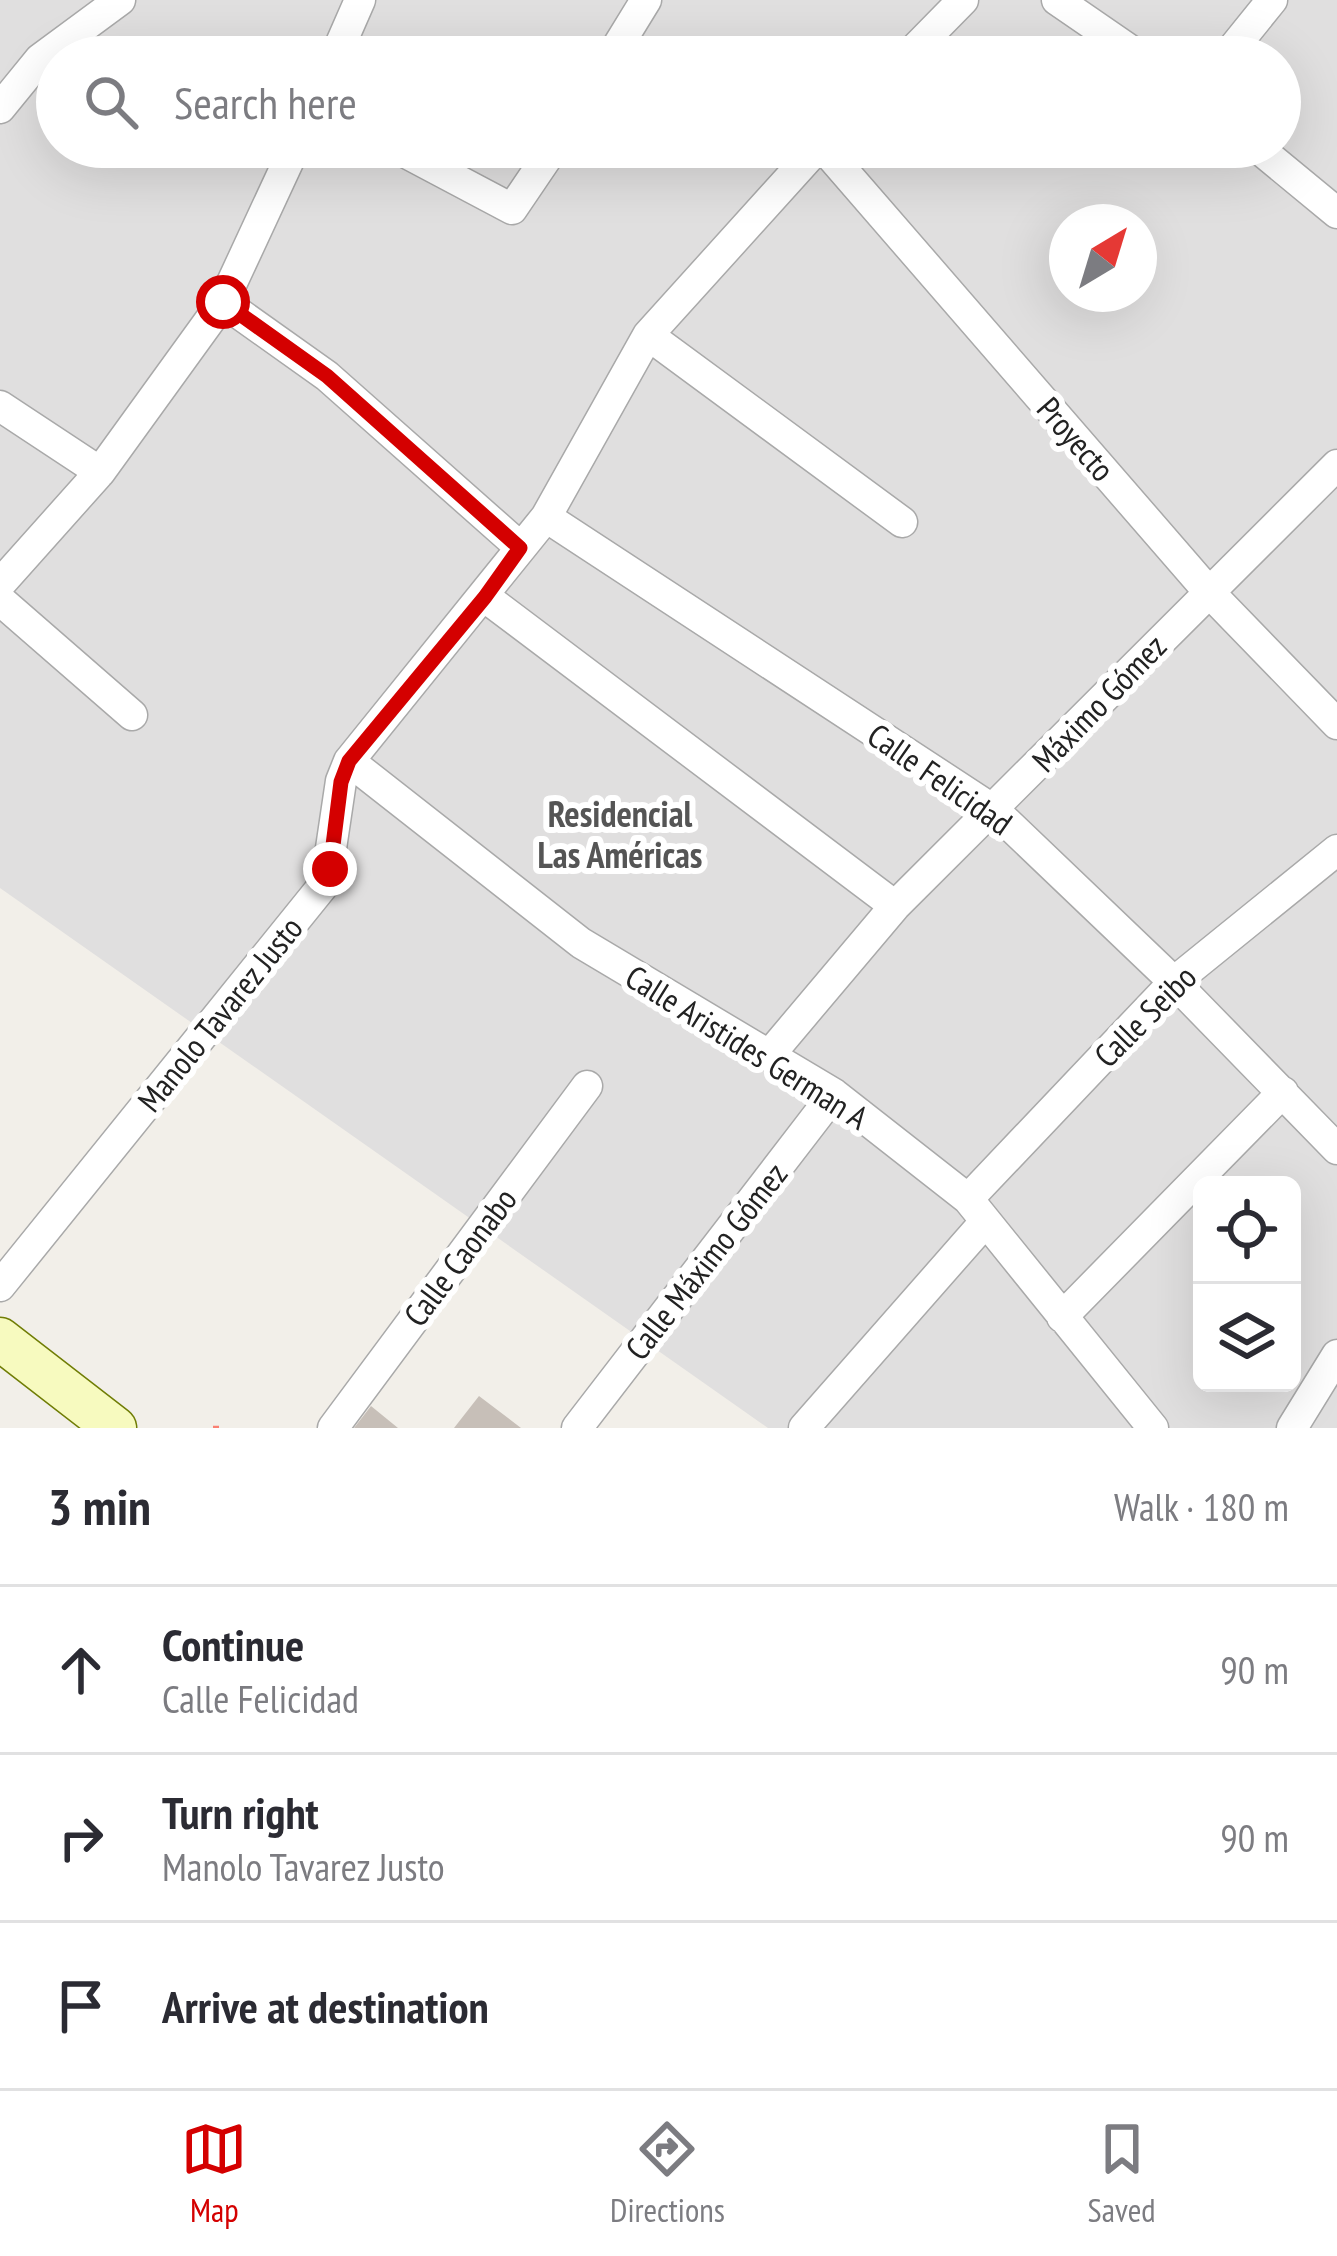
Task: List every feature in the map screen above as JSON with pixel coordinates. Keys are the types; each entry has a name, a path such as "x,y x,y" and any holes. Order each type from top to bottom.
{"main road":[{"path":"0,1339 115,1428"}],"street":[{"path":"71,36 120,0"},
{"path":"344,36 360,0"},
{"path":"623,36 646,0"},
{"path":"928,36 964,0"},
{"path":"1057,0 1109,36"},
{"path":"1243,36 1272,0"},
{"path":"0,108 36,64"},
{"path":"0,584 100,472 223,302 285,168"},
{"path":"435,168 512,209 540,168"},
{"name":"Manolo Tavarez Justo","path":"0,1286 326,882 341,782 349,761 546,517 648,335 801,168"},
{"name":"Proyecto","path":"838,168 1208,591 1337,724"},
{"path":"1282,168 1337,213"},
{"path":"223,302 327,376 520,548"},
{"path":"648,335 902,522"},
{"path":"0,406 100,472"},
{"name":"Máximo Gómez","path":"771,1053 895,906 1337,465"},
{"name":"Calle Felicidad","path":"546,517 995,811 1174,982 1337,1149"},
{"path":"485,597 895,906"},
{"path":"0,600 132,715"},
{"name":"Calle Aristides German A","path":"349,761 581,943 834,1094 976,1211 1153,1428"},
{"name":"Calle Seibo","path":"812,1425 976,1211 1174,982 1337,850"},
{"name":"Calle Caonabo","path":"333,1428 587,1086"},
{"path":"1062,1317 1283,1092"},
{"name":"Calle Máximo Gómez","path":"577,1428 834,1094"},
{"path":"1292,1428 1337,1355"}],"shaded area":[{"path":"0,0 1337,0 1337,1428 768,1428 0,888"}],"building":[{"path":"479,1396 521,1428 454,1428"},
{"path":"371,1406 398,1428 354,1428"}],"district":[{"name":"Residencial Las Américas","path":"620,834"}],"route":[{"path":"223,302 327,376 520,548 349,761 341,782 330,869"}]}
